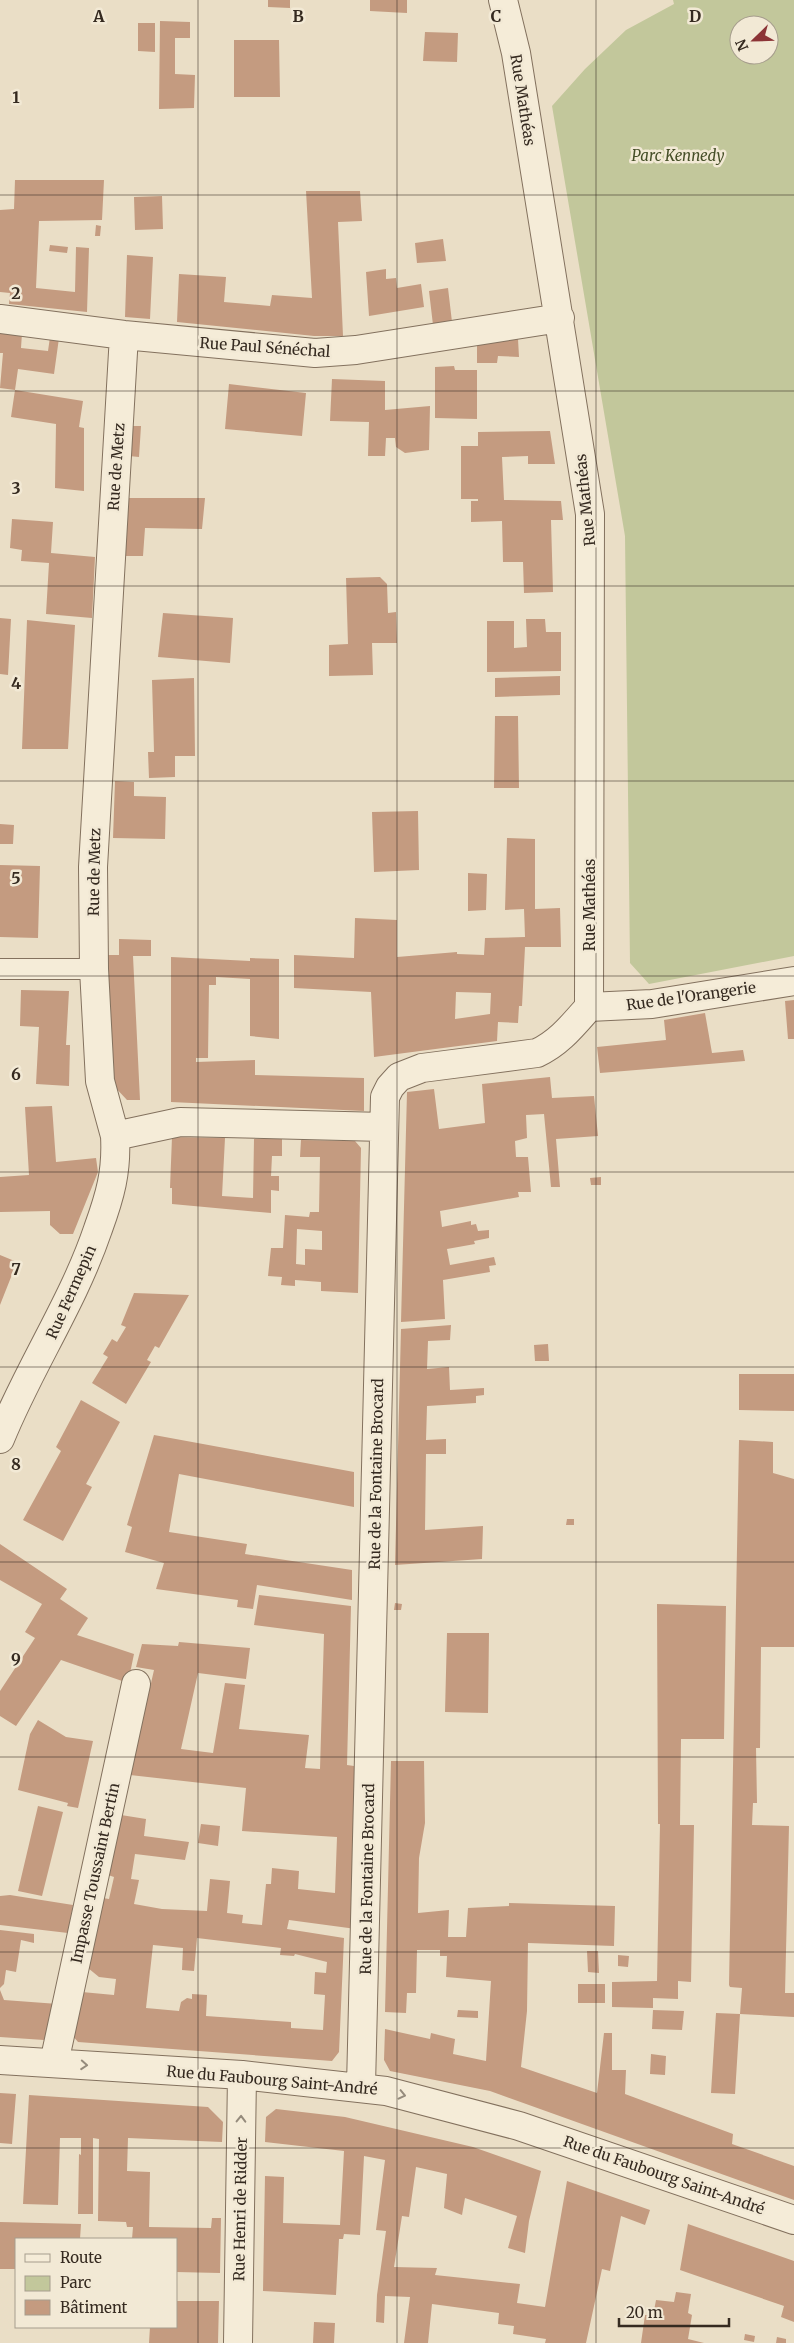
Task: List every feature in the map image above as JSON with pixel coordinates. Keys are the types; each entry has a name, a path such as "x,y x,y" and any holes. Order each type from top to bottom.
{"street":[{"name":"Rue Mathéas","path":"503,0 516,53 560,318 586,484 590,522 588,1008"},
{"name":"Rue Paul Sénéchal","path":"0,319 124,335 315,353 356,350 560,318"},
{"name":"Rue de Metz","path":"115,1136 100,1081 94,969 94,836 124,335"},
{"name":"Rue de l'Orangerie","path":"588,1008 652,1004 794,982"},
{"name":"Rue de la Fontaine Brocard","path":"361,2086 385,1097 390,1086 400,1077 422,1068 537,1053 551,1047 561,1039 588,1008"},
{"path":"115,1136 180,1122 384,1127"},
{"name":"Rue Fermepin","path":"0,1439 14,1406 70,1301 92,1246 115,1176 115,1136"},
{"name":"Impasse Toussaint Bertin","path":"54,2063 136,1684"},
{"name":"Rue du Faubourg Saint-André","path":"0,2060 242,2075 361,2086 427,2100 520,2126 794,2220"},
{"name":"Rue Henri de Ridder","path":"238,2343 242,2075"}],"lane":[{"path":"0,969 94,969"}],"green space":[{"name":"Parc Kennedy","path":"673,0 794,0 794,956 649,984 630,963 625,536 552,106 585,69 626,30 674,4"}],"building":[{"path":"268,0 290,0 290,8 268,7"},
{"path":"370,0 407,0 407,13 370,11"},
{"path":"160,21 190,22 190,38 175,38 175,74 195,75 194,108 159,109"},
{"path":"138,23 155,23 155,52 138,51"},
{"path":"425,32 458,33 457,62 423,61"},
{"path":"234,40 279,40 280,97 234,97"},
{"path":"15,180 104,180 102,220 39,221 36,288 75,292 76,247 89,248 87,312 9,304 10,293 0,292 0,210 14,209"},
{"path":"306,191 360,191 362,221 338,222 343,336 314,336 177,322 179,274 226,277 224,302 270,306 272,295 312,298"},
{"path":"162,196 163,229 135,230 134,197"},
{"path":"96,225 101,226 100,236 95,236"},
{"path":"443,239 446,261 417,263 415,243"},
{"path":"50,245 68,247 67,253 49,251"},
{"path":"127,255 153,257 150,319 125,317"},
{"path":"386,269 386,279 396,278 397,288 421,284 424,307 369,316 366,272"},
{"path":"448,288 452,322 433,325 429,291"},
{"path":"0,331 22,333 21,348 48,351 50,337 59,338 54,374 18,369 15,390 0,388 3,353 0,353"},
{"path":"518,339 519,357 498,356 497,363 477,363 477,345"},
{"path":"454,366 455,370 477,370 477,419 435,418 435,367"},
{"path":"332,379 385,381 385,410 430,406 429,450 405,453 396,447 395,438 386,438 385,456 368,456 369,422 330,421"},
{"path":"229,384 306,393 302,436 225,429"},
{"path":"15,390 83,401 79,427 84,428 84,491 55,488 56,424 11,417"},
{"path":"131,426 141,426 139,457 129,456"},
{"path":"550,431 555,464 528,464 528,456 502,457 504,500 561,501 563,520 551,520 553,592 524,593 523,562 503,562 502,521 471,522 471,501 478,501 478,499 461,499 461,446 478,446 478,432"},
{"path":"127,498 205,498 202,529 145,528 143,556 123,556"},
{"path":"12,519 53,522 51,553 95,557 92,618 46,614 49,563 21,561 22,550 10,548"},
{"path":"380,577 387,584 388,613 396,612 397,643 372,643 373,675 329,676 329,645 348,644 346,578"},
{"path":"163,613 233,618 230,663 158,657"},
{"path":"0,618 11,619 8,675 0,674"},
{"path":"526,619 545,619 546,632 561,632 561,671 487,672 487,621 514,621 514,648 527,647"},
{"path":"27,620 75,625 68,749 22,749"},
{"path":"560,676 560,695 495,697 495,678"},
{"path":"194,678 195,756 175,756 175,777 149,778 148,752 154,752 152,680"},
{"path":"495,716 518,716 519,788 494,788"},
{"path":"115,781 134,782 134,796 166,797 165,839 113,838"},
{"path":"418,811 419,870 374,872 372,812"},
{"path":"0,824 14,825 13,844 0,844"},
{"path":"507,838 535,839 535,909 560,908 561,947 525,947 522,1006 519,1006 518,1023 498,1022 497,1041 374,1057 371,992 294,988 294,955 354,958 355,918 397,920 397,957 457,952 457,954 484,955 485,938 525,937 524,909 505,910","holes":["456,992 491,993 490,1014 455,1019"]},
{"path":"0,865 40,866 38,938 0,937"},
{"path":"468,873 487,874 486,910 468,911"},
{"path":"119,939 151,940 151,956 133,956 140,1100 127,1100 113,1085 107,955 119,955"},
{"path":"171,957 250,961 250,958 279,959 279,1039 250,1036 250,979 216,977 216,985 209,985 208,1058 196,1058 196,1062 255,1060 255,1075 364,1078 364,1111 171,1102"},
{"path":"21,990 69,991 66,1045 70,1045 69,1086 36,1084 39,1027 20,1026"},
{"path":"794,1000 794,1039 788,1039 785,1001"},
{"path":"705,1013 712,1053 743,1050 745,1061 600,1073 597,1047 666,1040 664,1020"},
{"path":"550,1077 552,1098 594,1096 598,1136 556,1139 560,1187 551,1187 544,1114 526,1115 527,1138 515,1141 516,1157 528,1157 531,1192 518,1192 519,1197 440,1211 442,1227 471,1221 471,1225 476,1224 478,1231 489,1230 489,1238 474,1241 475,1244 447,1249 450,1265 494,1257 496,1265 489,1266 490,1272 443,1280 445,1319 401,1322 407,1092 434,1089 439,1129 485,1123 482,1084"},
{"path":"52,1106 56,1162 96,1158 98,1172 73,1234 60,1234 50,1225 50,1211 0,1212 0,1177 29,1175 25,1107"},
{"path":"172,1137 225,1138 222,1196 253,1198 254,1139 282,1139 282,1156 272,1156 271,1176 279,1176 279,1191 271,1190 271,1213 172,1204 172,1188 170,1188"},
{"path":"301,1140 355,1141 361,1148 358,1293 321,1291 321,1282 295,1280 295,1286 281,1285 282,1277 268,1276 271,1248 283,1248 285,1215 309,1217 310,1212 319,1212 320,1157 300,1157","holes":["297,1229 322,1231 322,1250 305,1249 305,1265 296,1264"]},
{"path":"601,1177 601,1185 591,1185 590,1178"},
{"path":"0,1255 17,1262 0,1305"},
{"path":"134,1293 189,1295 159,1348 155,1346 147,1360 151,1362 126,1404 92,1383 108,1357 103,1354 112,1339 117,1342 126,1327 121,1325"},
{"path":"451,1325 450,1340 428,1341 427,1369 449,1367 450,1390 484,1388 484,1395 476,1396 476,1403 427,1406 426,1440 446,1439 446,1454 426,1454 425,1530 483,1526 482,1559 395,1565 401,1329"},
{"path":"548,1344 549,1361 535,1361 534,1345"},
{"path":"739,1374 794,1374 794,1411 739,1410"},
{"path":"81,1400 120,1422 86,1484 92,1487 63,1541 23,1520 61,1451 56,1447"},
{"path":"154,1435 354,1472 354,1507 179,1474 169,1532 247,1544 245,1554 352,1570 352,1600 257,1585 253,1609 237,1607 238,1600 156,1589 164,1563 125,1552 132,1527 127,1525"},
{"path":"739,1440 773,1442 773,1473 794,1479 794,1647 761,1647 760,1748 756,1748 757,1803 753,1803 752,1825 789,1826 785,1993 794,1993 794,2017 740,2014 742,1988 730,1987 729,1985"},
{"path":"567,1519 574,1519 574,1525 566,1525"},
{"path":"0,1544 67,1589 60,1599 88,1618 77,1635 134,1654 128,1683 61,1660 16,1726 0,1716 0,1691 35,1638 25,1632 42,1604 0,1580"},
{"path":"259,1595 351,1606 347,1765 361,1767 356,1929 289,1920 287,1929 344,1938 339,2052 332,2061 78,2042 72,2035 82,1992 114,1995 116,1979 99,1977 88,1968 103,1898 109,1899 114,1877 108,1875 121,1815 146,1819 144,1836 189,1842 185,1860 135,1854 131,1879 139,1880 134,1904 162,1909 207,1911 210,1879 230,1881 227,1913 243,1915 242,1923 262,1925 266,1884 271,1884 272,1868 299,1871 298,1889 335,1893 337,1837 242,1831 246,1788 130,1775 154,1670 136,1667 142,1644 178,1646 179,1642 250,1648 246,1679 198,1673 181,1749 213,1753 225,1683 245,1685 239,1729 309,1735 305,1768 320,1769 324,1634 254,1625","holes":["197,1938 281,1948 280,1955 294,1956 295,1954 327,1962 326,1973 315,1972 314,1994 325,1995 323,2030 291,2028 291,2022 206,2016 207,1995 192,1994 192,1999 187,1998 181,2002 179,2011 146,2008 153,1945 183,1948 182,1970 194,1971"]},
{"path":"395,1603 402,1604 401,1610 394,1610"},
{"path":"657,1604 726,1606 724,1739 681,1739 680,1825 694,1825 691,1982 678,1981 678,1999 653,1998 653,2008 612,2007 612,1982 657,1981 660,1824 658,1824"},
{"path":"447,1633 489,1633 488,1713 445,1712"},
{"path":"38,1720 66,1737 93,1741 78,1808 67,1806 68,1803 18,1790 30,1734"},
{"path":"391,1761 424,1761 425,1823 419,1858 418,1913 449,1910 448,1937 466,1937 468,1908 509,1906 509,1903 615,1906 614,1946 528,1943 527,2011 521,2067 597,2093 604,2033 612,2033 612,2070 626,2070 625,2094 733,2134 732,2144 794,2166 794,2200 490,2091 390,2071 384,2060 385,2029 430,2039 431,2033 455,2039 453,2054 486,2061 491,1981 446,1977 447,1956 440,1956 440,1950 417,1950 416,1993 407,1993 406,2013 385,2012"},
{"path":"38,1806 63,1812 42,1896 18,1891"},
{"path":"201,1824 220,1826 218,1846 198,1843"},
{"path":"10,1895 73,1905 68,1933 0,1925 0,1896"},
{"path":"0,1930 34,1934 34,1943 21,1940 16,1972 6,1970 4,1984 0,1988"},
{"path":"587,1951 598,1951 599,1973 588,1972"},
{"path":"618,1955 629,1956 628,1967 618,1966"},
{"path":"578,1984 605,1984 605,2003 578,2003"},
{"path":"0,1990 4,2000 58,2004 52,2031 44,2040 0,2037"},
{"path":"458,2010 478,2011 478,2018 457,2017"},
{"path":"653,2010 684,2011 682,2030 652,2029"},
{"path":"716,2013 740,2014 735,2094 711,2093"},
{"path":"651,2054 666,2056 665,2075 650,2074"},
{"path":"0,2093 16,2094 12,2144 0,2143"},
{"path":"29,2095 208,2107 223,2122 222,2142 128,2138 127,2171 150,2172 149,2227 211,2228 212,2218 221,2218 220,2273 178,2272 178,2238 132,2238 133,2227 127,2227 126,2222 98,2221 99,2139 93,2138 93,2214 78,2214 81,2138 60,2138 58,2205 23,2204"},
{"path":"276,2109 345,2117 473,2147 541,2171 529,2221 525,2253 508,2248 517,2216 465,2198 462,2215 444,2208 447,2174 416,2167 409,2217 402,2216 394,2267 437,2268 435,2275 520,2284 517,2303 545,2307 567,2181 650,2210 645,2225 621,2216 610,2271 602,2269 586,2343 545,2343 546,2339 513,2334 514,2326 498,2324 499,2313 432,2304 428,2343 404,2343 410,2297 385,2296 384,2323 376,2322 377,2295 386,2231 376,2230 385,2160 364,2156 360,2235 344,2234 343,2239 339,2239 336,2295 263,2291 265,2176 284,2177 283,2223 340,2225 344,2151 265,2142 266,2117"},
{"path":"0,2222 81,2224 80,2238 15,2238 15,2269 0,2269"},
{"path":"688,2224 794,2261 794,2322 781,2317 784,2306 680,2270"},
{"path":"676,2292 691,2294 688,2313 692,2315 688,2339 704,2343 641,2343 645,2315 653,2316 656,2300 674,2302"},
{"path":"178,2301 219,2301 218,2343 149,2343 150,2328 178,2328"},
{"path":"314,2322 335,2323 334,2343 313,2343"},
{"path":"745,2334 755,2336 754,2342 744,2340"},
{"path":"777,2337 786,2339 786,2343 776,2343"}]}
